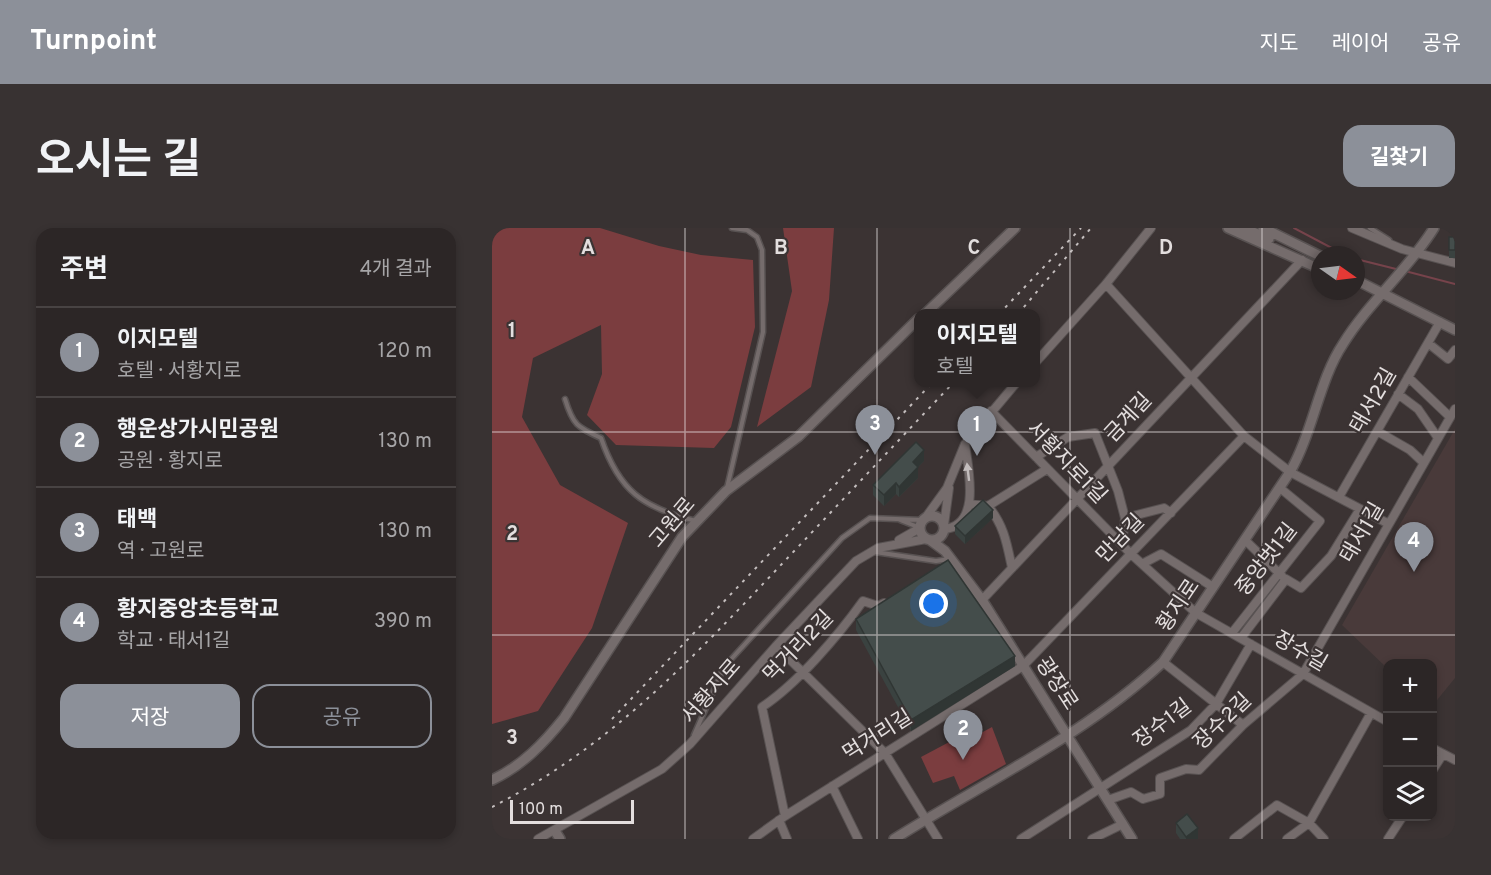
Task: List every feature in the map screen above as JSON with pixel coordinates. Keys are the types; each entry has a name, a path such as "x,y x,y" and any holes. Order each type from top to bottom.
{"street":[{"path":"930,309 1015,228"},
{"path":"1040,357 1106,284 1151,228"},
{"path":"1228,228 1311,264"},
{"path":"1245,228 1311,259"},
{"path":"1263,228 1311,252"},
{"path":"1352,228 1402,249 1455,263"},
{"path":"1418,253 1434,228"},
{"name":"황지로","path":"894,839 1068,735 1137,686 1164,662 1280,488 1304,447 1317,405 1342,344 1418,253"},
{"name":"금계길","path":"982,600 1302,260"},
{"path":"1106,284 1244,436 1290,472 1389,524"},
{"path":"1365,285 1455,330"},
{"name":"태서2길","path":"1339,497 1440,322"},
{"name":"고원로","path":"492,780 519,764 544,742 564,718 663,563 697,521 726,491 798,436 914,324"},
{"path":"1428,343 1448,359 1455,350"},
{"path":"1408,377 1450,417"},
{"path":"893,544 922,522 942,496 965,444 1013,387"},
{"path":"1398,394 1418,409 1438,438"},
{"name":"태서1길","path":"1303,674 1455,409"},
{"name":"서황지로1길","path":"991,411 1131,555 1196,613"},
{"path":"1377,431 1410,450 1424,463"},
{"path":"1036,458 1068,437 1095,433 1118,491 1125,518 1122,545"},
{"name":"만남길","path":"1023,666 1244,436"},
{"path":"893,544 938,539 944,529 955,526 965,515 969,504 965,444"},
{"path":"969,504 987,506 1047,469"},
{"path":"948,555 944,529 950,478"},
{"name":"중앙벗1길","path":"1232,633 1282,577 1320,520 1280,488"},
{"path":"987,506 1005,533 1012,568"},
{"path":"1125,518 1164,508 1171,513"},
{"path":"1245,540 1282,577 1301,588 1331,556 1360,509"},
{"path":"922,522 937,516 944,529"},
{"path":"922,522 928,540 948,555"},
{"name":"서황지로","path":"538,839 557,835 662,769 690,744 776,646 866,554 893,544"},
{"path":"1142,564 1161,554 1213,587"},
{"path":"933,572 948,555"},
{"name":"광장로","path":"948,555 982,600 1132,839"},
{"path":"1241,639 1282,577"},
{"name":"먹거리2길","path":"782,818 762,707 781,694 837,635 863,601 879,606 889,601"},
{"name":"장수길","path":"1196,613 1383,719"},
{"name":"장수1길","path":"1021,839 1191,730 1216,704 1251,644"},
{"path":"776,646 885,753 938,839"},
{"path":"1164,662 1243,725"},
{"name":"먹거리길","path":"753,839 782,818 1023,666"},
{"name":"장수2길","path":"1108,800 1131,792 1143,799 1160,794 1160,778 1186,769 1199,770 1243,725 1303,674"},
{"path":"1287,839 1309,823 1371,713"},
{"path":"1437,751 1455,760"},
{"path":"1435,767 1443,754"},
{"path":"832,786 858,839"},
{"path":"1234,839 1276,805 1309,823 1324,839"},
{"path":"782,818 787,839"},
{"path":"1388,839 1400,821"},
{"path":"1092,839 1123,824"}],"lane":[{"path":"726,491 763,332 762,250 757,237 747,230 732,228"},
{"path":"1370,228 1402,249"},
{"path":"565,399 571,419 578,428 601,438 611,468 629,490 649,504 697,521"},
{"path":"690,744 723,667 842,538 870,518 894,518 922,522"},
{"path":"894,518 922,522"},
{"path":"866,554 886,552 936,561 948,555"}],"shaded area":[{"path":"492,228 600,228 659,246 701,255 753,260 755,327 731,427 714,448 616,445 587,415 602,374 601,325 533,358 522,417 560,485 628,523 592,628 538,711 492,724"},
{"path":"783,228 834,228 829,300 811,387 757,427 792,291"},
{"path":"1455,429 1455,678 1437,700 1437,659 1383,659 1383,664 1342,625"},
{"path":"992,727 1006,764 960,790 954,776 933,783 921,757 970,731 981,733"}],"building":[{"path":"1449,237 1455,237 1455,250 1449,250"},
{"path":"916,442 924,450 913,462 918,467 899,487 896,483 884,495 873,485"},
{"path":"983,500 993,510 965,536 955,526"},
{"path":"948,560 1015,656 911,720 856,619"},
{"path":"1187,814 1198,828 1186,837 1176,823"}],"waterway":[{"path":"1294,228 1328,246"},
{"path":"1365,261 1400,270"},
{"path":"1405,271 1455,284"}],"railway":[{"path":"1004,309 1081,228"},
{"path":"1022,309 1091,228"},
{"path":"612,719 928,387"},
{"path":"492,807 534,784 573,758 610,730 680,669 949,387"}],"place":[{"name":"태백","path":"875,455"},
{"name":"이지모텔","path":"977,456"},
{"name":"황지중앙초등학교","path":"1414,572"},
{"name":"행운상가시민공원","path":"963,760"}]}
